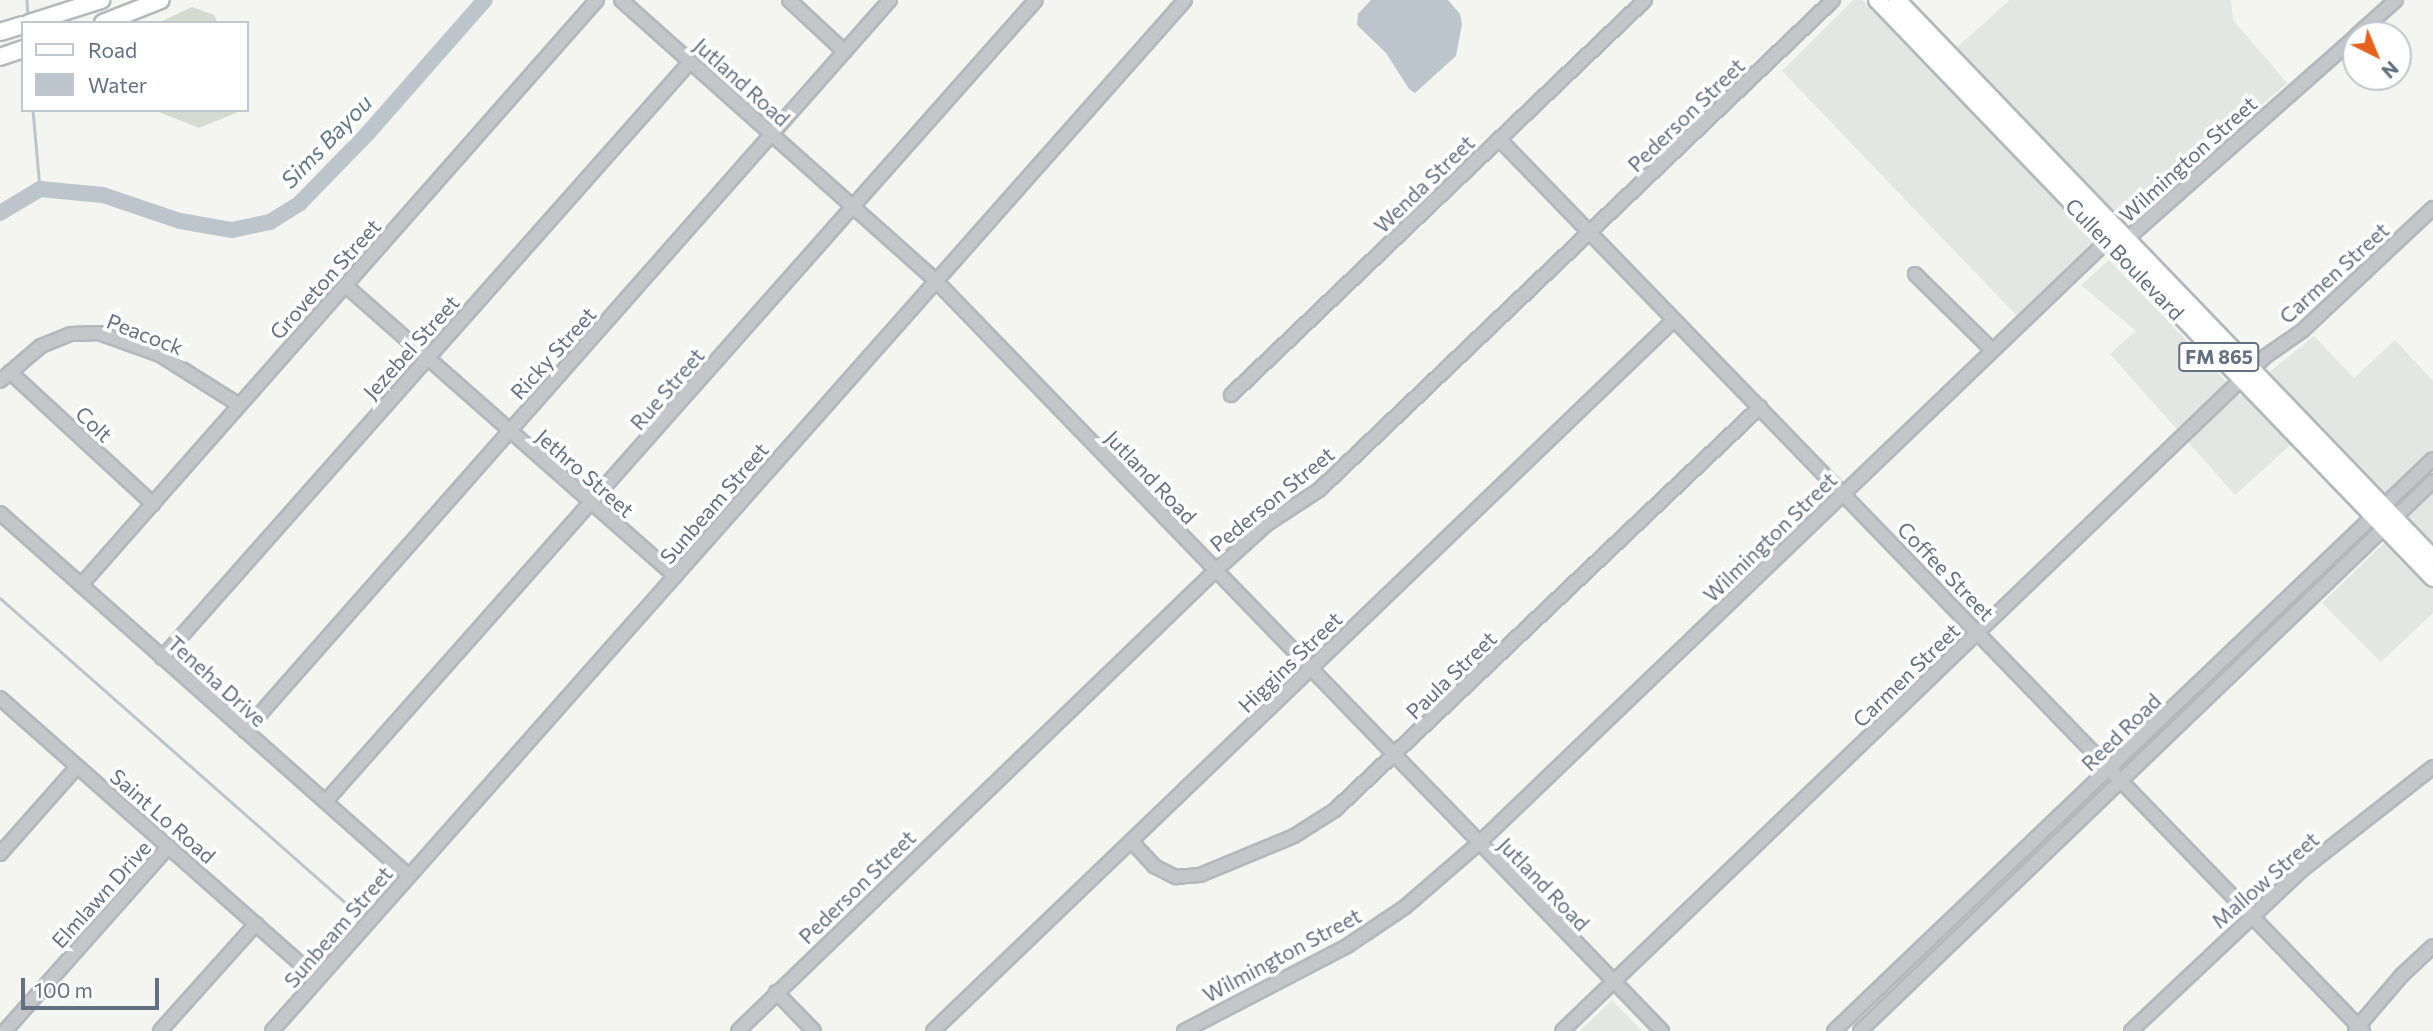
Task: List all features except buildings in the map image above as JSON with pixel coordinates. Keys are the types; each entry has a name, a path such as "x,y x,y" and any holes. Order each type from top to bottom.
{"main road":[{"path":"35,21 101,0"},
{"path":"108,21 161,0"},
{"name":"Cullen Boulevard","path":"1877,0 1939,65 2128,238 2247,374"},
{"name":"Cullen Boulevard","path":"1897,0 1943,48 2107,241 2247,374 2384,516 2433,558"},
{"path":"2,32 21,26"},
{"path":"1939,65 1943,48"},
{"name":"Cullen Boulevard","path":"2384,516 2433,578"}],"street":[{"name":"Groveton Street","path":"81,585 597,0"},
{"name":"Jutland Road","path":"621,0 936,281 1309,670 1662,1031"},
{"path":"789,0 845,52"},
{"name":"Ricky Street","path":"245,731 890,0"},
{"name":"Rue Street","path":"326,801 1036,0"},
{"name":"Sunbeam Street","path":"272,1031 1185,0"},
{"name":"Wenda Street","path":"1231,395 1645,0"},
{"name":"Pederson Street","path":"738,1031 1215,571 1267,524 1319,490 1833,0"},
{"name":"Wilmington Street","path":"2372,21 2396,0"},
{"name":"Wilmington Street","path":"1184,1031 1347,946 1405,907 1478,844 2107,241 2128,238 2342,47"},
{"name":"Jezebel Street","path":"162,658 690,62"},
{"name":"Coffee Street","path":"1499,139 2122,780 2359,1029"},
{"name":"Carmen Street","path":"1562,1031 2247,374 2302,331 2433,208"},
{"path":"1915,274 1992,350"},
{"name":"Jethro Street","path":"345,285 508,432 675,576"},
{"name":"Higgins Street","path":"933,1031 1674,320"},
{"name":"Peacock","path":"5,377 41,346 71,334 99,333 160,355 239,405"},
{"name":"Colt","path":"5,377 153,503"},
{"name":"Paula Street","path":"1132,842 1154,866 1176,877 1200,874 1294,836 1335,810 1760,407"},
{"name":"Reed Road","path":"1862,1029 2277,629 2384,516 2433,458"},
{"name":"Reed Road","path":"1834,1031 2267,618 2384,516 2433,481"},
{"name":"Teneha Drive","path":"0,513 409,876"},
{"path":"2267,618 2277,629"},
{"name":"Saint Lo Road","path":"0,698 300,963"},
{"path":"0,854 77,767"},
{"name":"Mallow Street","path":"2131,1031 2303,869 2433,767"},
{"name":"Elmlawn Drive","path":"5,1031 169,846"},
{"path":"1970,901 1982,914"},
{"path":"160,1031 256,924"},
{"path":"2359,1029 2402,975 2433,946"},
{"path":"776,992 814,1031"},
{"path":"1852,1014 1862,1029"}],"shaded area":[{"path":"1853,0 1862,0 1927,67 1956,48 2010,0 2231,0 2233,20 2287,83 2017,316 1782,71"},
{"path":"192,7 214,15 217,21 162,21"},
{"path":"159,112 238,112 199,128"},
{"path":"2109,260 2240,396 2314,336 2354,378 2395,340 2433,381 2433,613 2381,662 2322,603 2410,518 2317,421 2235,495 2110,354 2136,331 2081,285"},
{"path":"1612,1000 1642,1031 1580,1031"}],"water":[{"path":"1371,0 1448,0 1460,14 1462,24 1456,56 1415,93 1409,89 1386,53 1357,25 1358,14"}],"waterway":[{"path":"27,0 28,18"},
{"name":"Sims Bayou","path":"0,213 40,189 103,195 180,221 232,230 270,222 300,203 368,133 485,0"},
{"path":"33,112 40,189"},
{"path":"0,598 351,907"}]}
